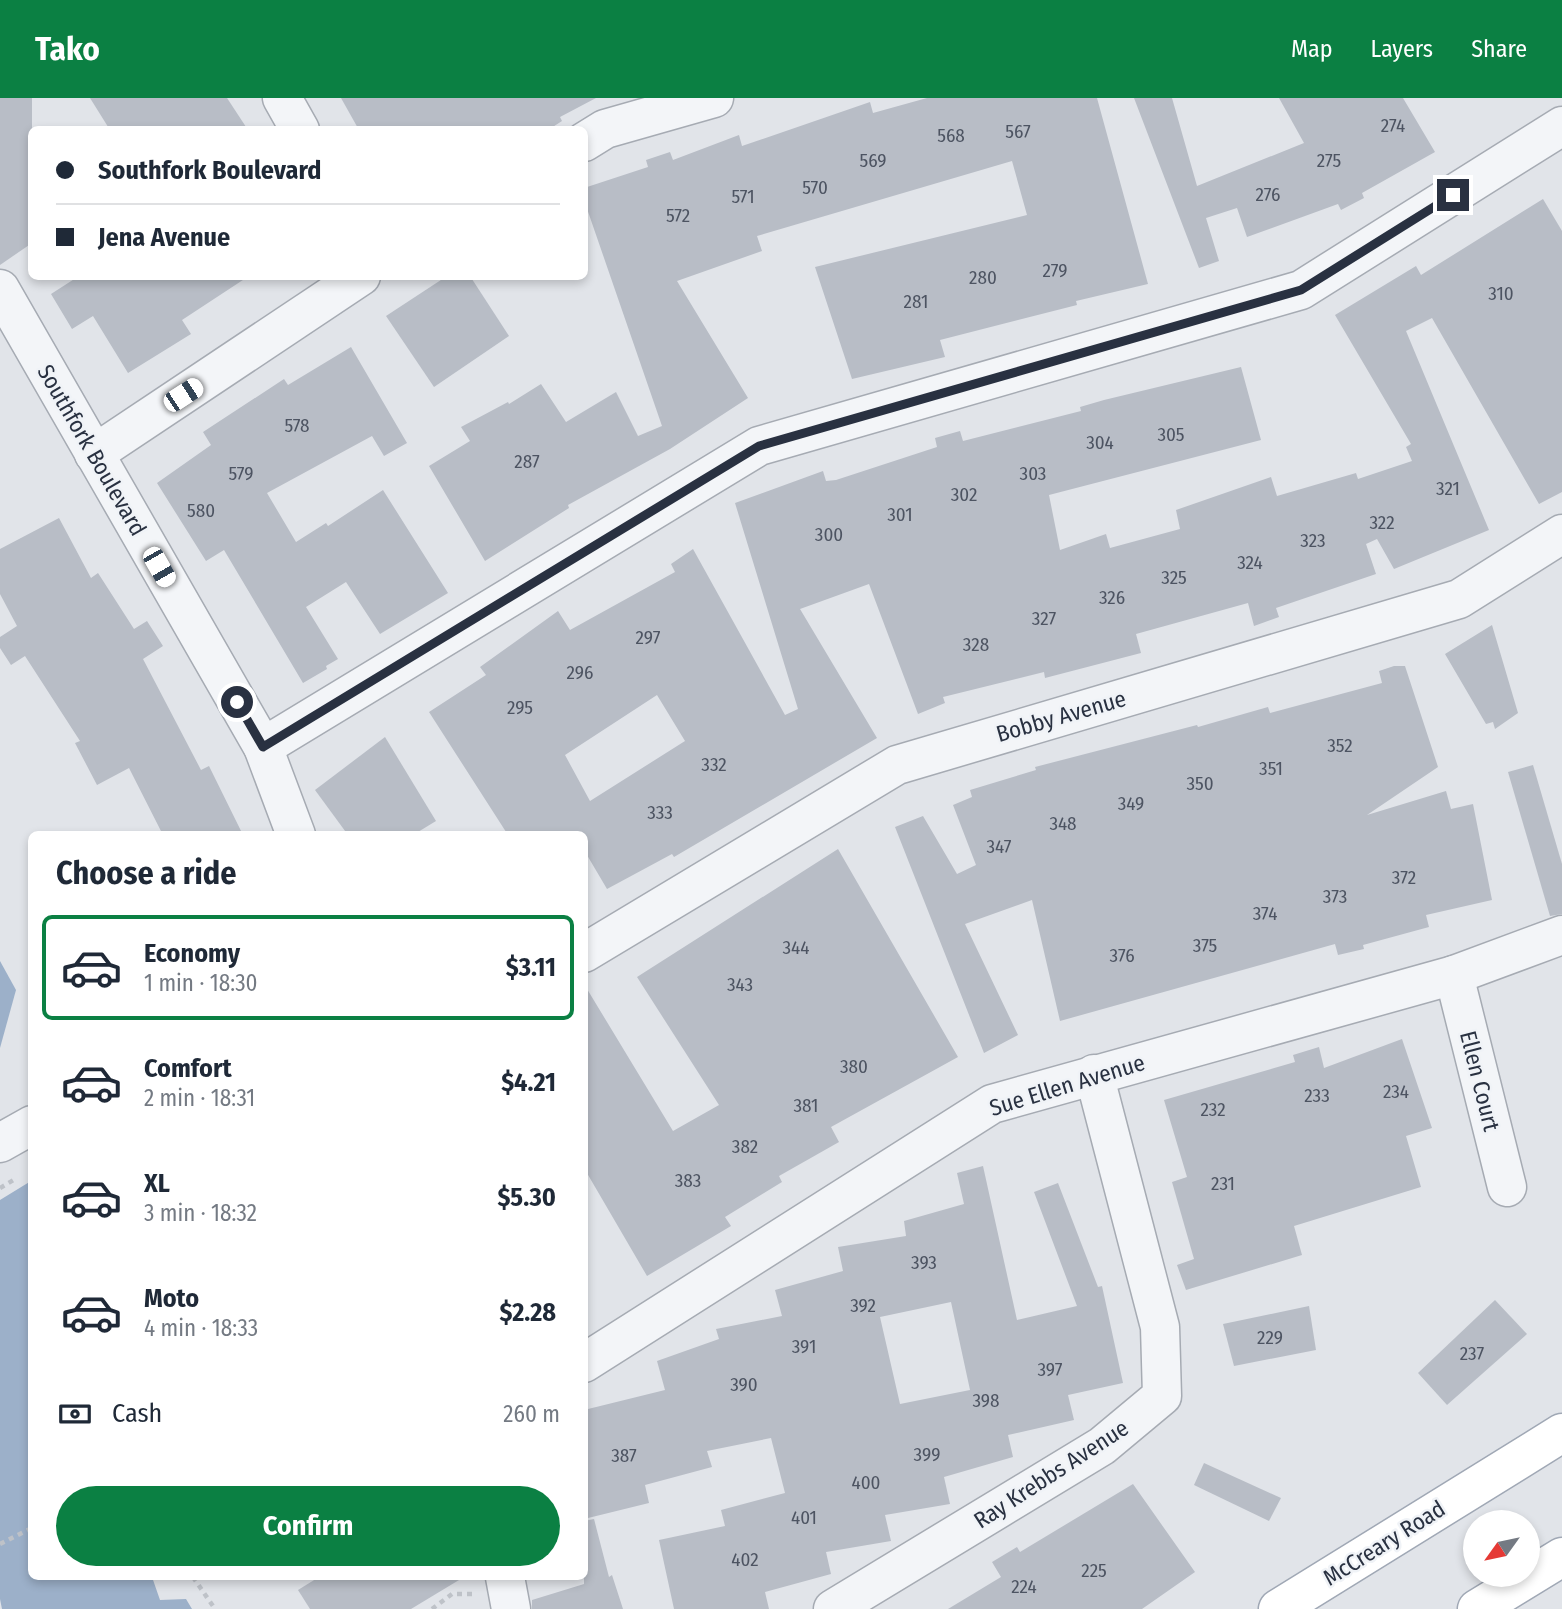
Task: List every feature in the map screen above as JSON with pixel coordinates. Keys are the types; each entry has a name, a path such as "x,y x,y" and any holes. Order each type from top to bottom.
{"main road":[{"name":"McCreary Road","path":"1278,1609 1562,1433"},
{"path":"1477,1609 1562,1557"}],"street":[{"path":"282,98 298,126"},
{"path":"588,140 605,129 715,98"},
{"path":"263,747 759,446 1301,290 1562,126"},
{"path":"94,454 355,280"},
{"name":"Southfork Boulevard","path":"0,289 263,747 294,831"},
{"name":"Bobby Avenue","path":"588,951 897,765 1459,599 1562,534"},
{"name":"Sue Ellen Avenue","path":"588,1360 992,1104 1454,975 1562,934"},
{"name":"Ellen Court","path":"1454,975 1507,1186"},
{"name":"Ray Krebbs Avenue","path":"833,1609 1102,1446 1162,1396 1160,1327 1094,1074"},
{"path":"0,1143 28,1127"},
{"path":"489,1585 511,1609"}],"path":[{"path":"0,1544 28,1530"},
{"path":"195,1580 215,1609"},
{"path":"432,1609 452,1594 489,1585"}],"water":[{"path":"0,961 16,990 0,1048"},
{"path":"28,1183 28,1580 153,1580 160,1600 186,1599 192,1609 2,1609 0,1200"}],"building":[{"path":"0,98 32,98 32,126 28,126 28,246 0,265"},
{"path":"90,98 227,98 245,126 108,126"},
{"path":"341,98 596,98 560,117 562,121 554,126 357,126"},
{"path":"927,98 1097,98 1148,284 1076,301 1077,305 940,340 945,357 852,379 815,267 1027,215 1012,161 757,236 762,251 677,281 748,398 670,449 568,505 569,508 485,561 429,466 470,441 461,427 508,402 509,404 541,384 566,422 616,392 638,436 662,426 588,212 588,187 648,167 646,160 670,152 673,160 739,135 742,146 870,102 873,113"},
{"path":"1134,98 1172,98 1197,186 1304,143 1279,98 1403,98 1435,152 1362,193 1364,198 1341,210 1338,204 1247,237 1237,208 1206,218 1219,261 1199,268"},
{"path":"1543,199 1562,231 1562,492 1539,504 1432,318 1406,331 1489,530 1394,569 1377,539 1366,544 1376,574 1276,608 1279,617 1254,626 1248,603 1136,634 1141,653 1045,678 1044,672 943,697 945,703 918,714 869,584 800,609 877,738 674,857 672,854 607,889 588,857 588,831 505,831 429,712 486,675 480,667 558,611 570,630 675,572 671,564 693,549 785,715 798,709 735,503 823,471 826,481 836,480 937,447 935,438 960,431 963,441 1081,411 1080,407 1104,400 1241,367 1261,440 1049,495 1060,550 1106,534 1110,548 1180,529 1176,510 1271,477 1277,496 1356,473 1358,479 1412,461 1406,447 1411,444 1335,315 1416,266 1421,275","holes":["657,695 685,741 590,801 565,755"]},
{"path":"73,280 243,280 182,320 191,334 128,373 93,316 72,329 51,294"},
{"path":"441,280 473,280 509,336 434,387 386,316"},
{"path":"351,347 407,443 384,456 372,436 267,493 296,542 326,523 328,526 383,490 448,593 380,634 346,582 306,607 338,659 303,683 224,550 206,561 157,483 211,445 203,432 284,379 288,385"},
{"path":"59,518 91,578 98,573 134,629 147,621 163,646 143,659 201,770 209,766 241,831 161,831 129,768 97,785 75,743 80,741 25,656 11,665 0,648 0,637 17,626 0,594 0,549"},
{"path":"1492,625 1518,713 1495,729 1493,722 1486,724 1445,654"},
{"path":"1405,666 1438,767 1367,815 1446,791 1451,809 1473,804 1492,900 1426,915 1429,927 1363,945 1364,949 1338,955 1335,944 1060,1021 1032,900 965,924 1018,1035 984,1053 895,827 923,816 957,874 976,865 953,805 972,797 970,790 1036,770 1035,767 1268,707 1270,713 1382,683 1379,671"},
{"path":"385,737 436,821 420,831 345,831 315,790"},
{"path":"1533,765 1562,864 1562,914 1550,916 1508,772"},
{"path":"838,849 958,1057 831,1127 839,1142 779,1176 782,1182 725,1217 731,1226 647,1276 588,1175 588,991 673,1131 719,1105 637,977"},
{"path":"1402,1039 1432,1128 1406,1136 1421,1187 1294,1226 1302,1255 1186,1290 1177,1265 1194,1259 1172,1182 1187,1177 1164,1100 1295,1062 1293,1055 1319,1047 1324,1068"},
{"path":"983,1166 1017,1320 1077,1306 1034,1192 1058,1183 1098,1287 1102,1286 1123,1383 1068,1395 1074,1420 1008,1435 1013,1457 944,1477 950,1504 885,1515 891,1541 826,1552 831,1574 765,1592 769,1609 674,1609 659,1540 725,1526 721,1510 785,1493 771,1438 707,1451 712,1467 645,1485 649,1503 588,1518 588,1409 665,1390 657,1361 719,1339 716,1329 782,1316 775,1290 843,1271 838,1247 906,1236 904,1221 964,1204 957,1173","holes":["951,1302 970,1390 900,1404 880,1317"]},
{"path":"1495,1300 1527,1334 1447,1405 1418,1373"},
{"path":"1309,1306 1316,1350 1234,1366 1223,1324"},
{"path":"1204,1463 1281,1498 1269,1521 1194,1485"},
{"path":"1133,1484 1195,1572 1142,1609 948,1609 1001,1577 992,1562 1017,1547 1020,1552"},
{"path":"594,1519 609,1577 612,1575 623,1609 532,1609 532,1600 584,1584 584,1580 588,1580 588,1520"},
{"path":"314,1580 459,1580 411,1609 310,1609 298,1590"}],"route":[{"path":"237,702 263,747 759,446 1301,290 1453,195"}]}
